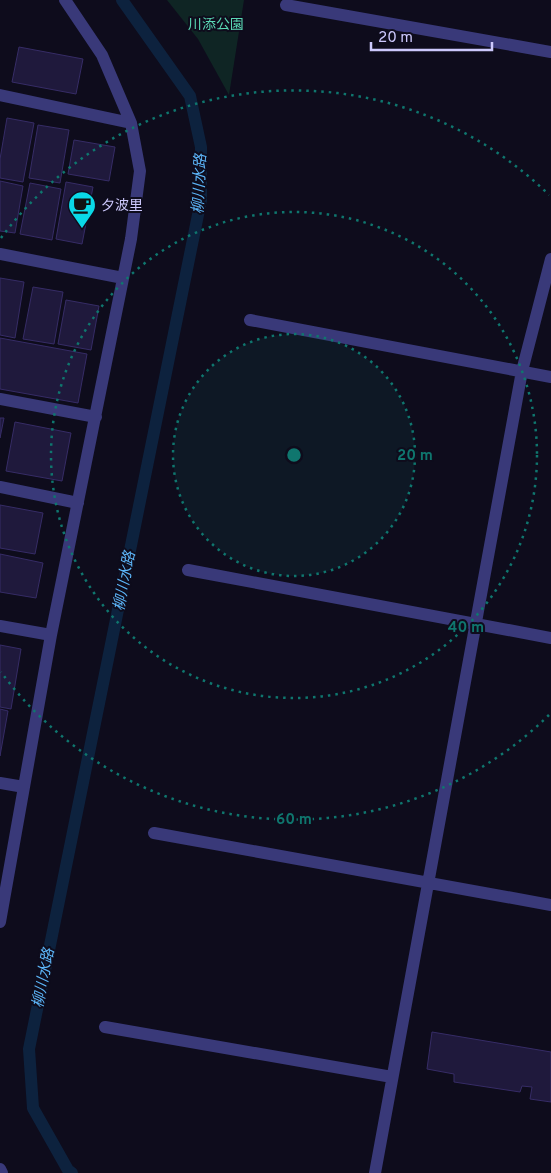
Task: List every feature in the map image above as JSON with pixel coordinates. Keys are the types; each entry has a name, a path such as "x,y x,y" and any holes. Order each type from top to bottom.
{"street":[{"path":"0,922 51,635 131,239 140,171 132,122 102,55 64,0"},
{"path":"286,5 551,52"},
{"path":"0,95 132,122"},
{"path":"0,254 123,278"},
{"path":"375,1173 522,371 551,259"},
{"path":"250,320 551,377"},
{"path":"0,399 96,417"},
{"path":"0,487 78,503"},
{"path":"188,570 551,638"},
{"path":"0,626 51,635"},
{"path":"0,783 24,788"},
{"path":"154,833 551,905"},
{"path":"105,1027 392,1077"},
{"path":"0,1169 2,1173"}],"green space":[{"name":"川添公園","path":"167,0 244,0 229,95 198,39"}],"building":[{"path":"19,47 83,59 76,94 12,82"},
{"path":"7,118 34,123 23,182 0,178 0,159"},
{"path":"38,125 69,130 60,183 29,178"},
{"path":"74,140 115,147 109,181 68,174"},
{"path":"0,181 23,186 15,233 0,231"},
{"path":"66,182 93,187 82,244 56,239"},
{"path":"30,183 61,189 52,240 20,234"},
{"path":"0,278 24,282 15,338 0,335"},
{"path":"33,287 63,292 54,344 23,339"},
{"path":"66,300 99,306 91,350 58,344"},
{"path":"0,338 87,354 78,403 0,389"},
{"path":"0,418 4,418 0,438"},
{"path":"15,422 71,433 62,481 6,471"},
{"path":"0,505 43,513 35,554 0,548"},
{"path":"0,554 43,563 36,598 0,592"},
{"path":"0,645 21,649 11,709 0,707"},
{"path":"0,709 8,711 0,756"},
{"path":"432,1032 551,1052 551,1102 530,1099 532,1087 522,1086 520,1092 454,1082 454,1074 427,1069"}],"waterway":[{"name":"柳川水路","path":"72,1173 68,1170 33,1108 29,1049 201,200 201,147 190,96 122,0"}],"place":[{"name":"夕波里","path":"82,229"}]}
